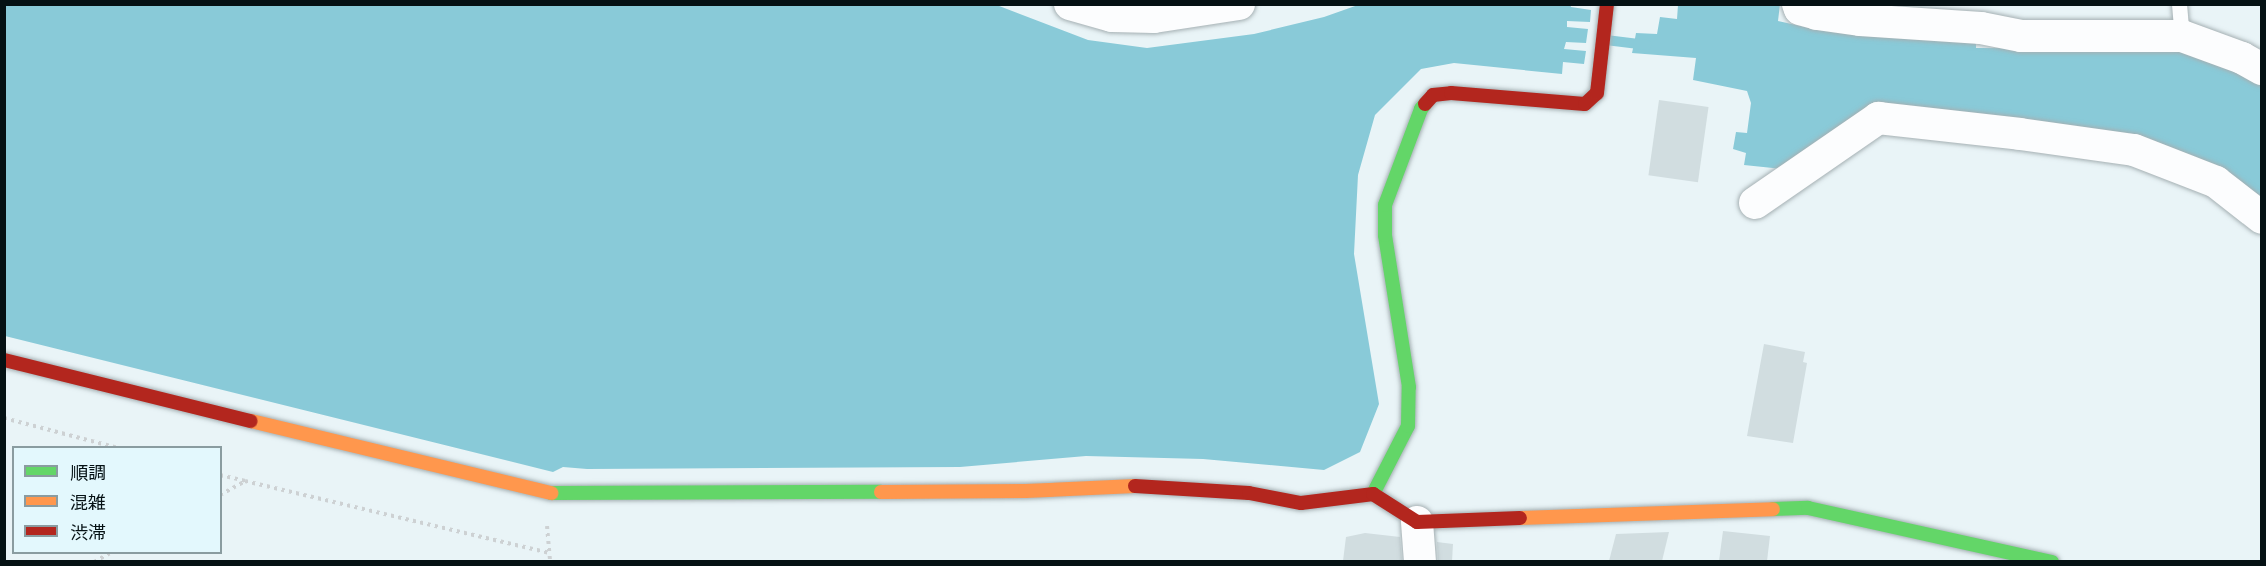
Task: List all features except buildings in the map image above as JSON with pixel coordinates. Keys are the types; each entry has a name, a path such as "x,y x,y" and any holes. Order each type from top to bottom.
{"street":[{"path":"1070,4 1112,16 1154,17 1239,4"},
{"path":"1373,494 1408,426 1409,387 1385,235 1385,205 1421,109 1433,95 1451,93 1585,104 1597,93 1607,4"},
{"path":"1798,4 1800,9 1849,19 1981,28 2021,36 2182,36 2242,58 2262,69"},
{"path":"1755,202 1878,118 2134,150 2216,182 2262,218"},
{"path":"4,360 543,494 1025,491 1133,486 1249,493 1301,503 1373,494 1396,511 1417,522 1808,508 2052,561"},
{"path":"1417,522 1420,561"}],"lane":[{"path":"2179,4 2182,36"}],"path":[{"path":"4,418 114,446"},
{"path":"222,475 549,553 550,561"},
{"path":"222,494 245,481"},
{"path":"94,561 108,554"}],"water":[{"path":"994,4 1088,40 1147,48 1254,34 1324,17 1358,5 1570,4 1571,7 1591,10 1590,22 1567,21 1567,27 1588,29 1586,43 1566,42 1564,49 1586,51 1584,64 1563,62 1562,74 1454,63 1421,69 1375,115 1358,175 1354,254 1379,404 1360,452 1324,470 1203,459 1086,456 960,467 587,469 563,467 553,472 5,336 5,5"},
{"path":"1780,4 1778,21 1814,29 1976,41 1976,48 2148,49 2189,53 2234,68 2261,83 2261,196 2202,162 1877,106 1791,170 1744,165 1746,153 1733,149 1736,132 1747,133 1751,103 1747,91 1693,80 1696,58 1632,53 1636,33 1657,34 1660,17 1677,19 1678,5"}],"waterway":[{"path":"1606,40 1647,45"}],"traffic: fast":[{"path":"1373,494 1408,426 1409,387 1385,235 1385,205 1421,109 1425,104"},
{"path":"551,493 881,492"},
{"path":"1773,509 1808,508 2052,562"}],"traffic: slow":[{"path":"251,421 551,493"},
{"path":"881,492 1025,491 1135,486"},
{"path":"1520,518 1773,509"}],"traffic: jam":[{"path":"1425,104 1433,95 1451,93 1585,104 1597,93 1607,4"},
{"path":"4,360 251,421"},
{"path":"1135,486 1249,493 1301,503 1373,494 1417,522 1520,518"}]}
